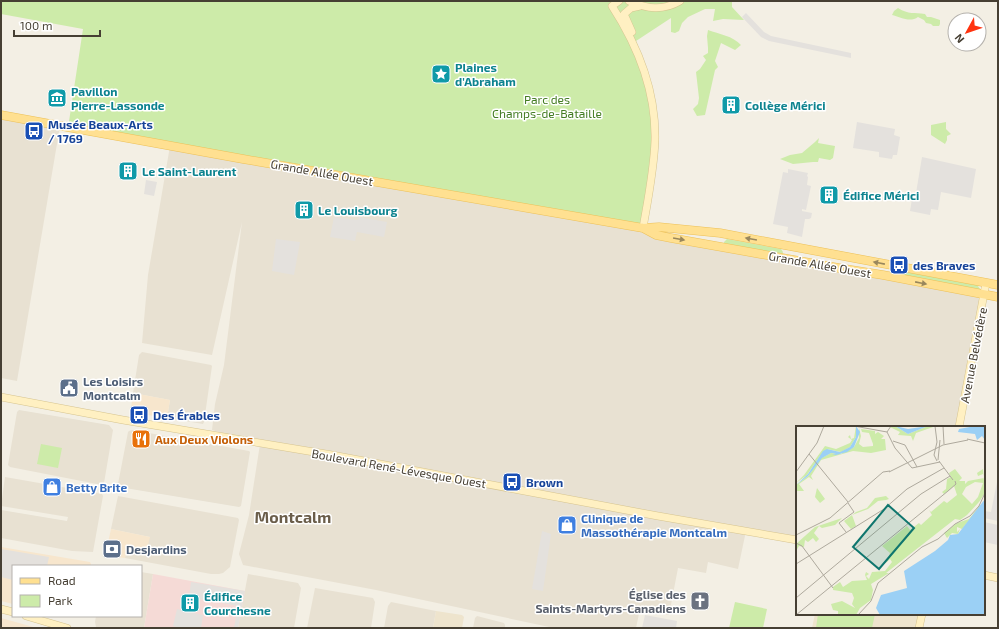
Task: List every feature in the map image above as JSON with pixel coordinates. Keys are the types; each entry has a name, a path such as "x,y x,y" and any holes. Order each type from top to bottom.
{"main road":[{"path":"619,1 612,6 637,51 646,75 653,116 655,139 652,172 643,228"},
{"path":"629,1 640,6 658,8 667,7 680,1"},
{"path":"637,51 636,44 624,14 631,8 640,6"},
{"name":"Grande Allée Ouest","path":"1,115 643,228 659,227 720,233 998,285"},
{"name":"Grande Allée Ouest","path":"643,228 656,235 998,297"},
{"name":"Avenue Belvédère","path":"959,426 986,283"},
{"name":"Boulevard René-Lévesque Ouest","path":"1,397 124,420 332,455 658,516 796,540"},
{"path":"985,575 998,578"},
{"path":"1,609 12,612"},
{"path":"919,628 922,615"},
{"path":"29,617 67,628"}],"shaded area":[{"path":"746,13 764,32 771,36 851,53 851,58 769,41 761,37 742,17"},
{"path":"1,115 60,126 17,381 1,378"},
{"path":"857,122 895,129 894,135 900,137 897,155 893,155 892,159 879,157 879,152 853,148"},
{"path":"170,146 458,195 984,295 959,426 796,426 796,540 746,531 738,569 708,562 706,573 678,568 669,615 640,609 636,628 554,628 376,590 243,565 239,554 249,515 260,444 212,430 215,404 224,365 242,222 212,355 142,343 148,275"},
{"path":"922,157 976,169 971,198 941,192 938,210 931,209 930,215 910,211 912,199 915,199"},
{"path":"788,169 808,173 807,185 811,186 806,210 802,209 802,211 812,213 811,218 805,219 802,237 787,233 788,227 773,224 783,172 788,173"},
{"path":"146,180 157,182 154,196 144,194"},
{"path":"334,217 358,220 359,217 387,222 384,237 357,232 355,241 330,237"},
{"path":"276,239 300,242 294,275 272,271"},
{"path":"142,352 212,366 203,424 167,418 170,400 133,393 139,355"},
{"path":"133,393 170,400 167,418 133,412 131,408"},
{"path":"19,410 109,425 113,430 104,483 102,485 10,467 8,465 17,412"},
{"path":"132,430 249,451 241,506 239,507 119,487 118,484 128,432"},
{"path":"5,477 102,494 103,496 93,552 72,551 1,538 1,510 67,521 68,517 1,506"},
{"path":"998,477 998,521 985,518 985,511 991,512"},
{"path":"118,496 238,518 239,520 230,567 223,573 211,574 125,558 127,546 150,537 111,529"},
{"path":"985,522 998,525 998,545 985,542"},
{"path":"111,529 150,537 147,549 128,546 125,558 109,556 106,552"},
{"path":"542,531 551,534 543,591 532,589"},
{"path":"1,547 90,562 91,564 12,565 12,604 1,601"},
{"path":"1,549 49,557 47,565 12,565 12,580 1,577"},
{"path":"142,572 153,574 144,628 96,627 96,617 142,617"},
{"path":"153,574 245,591 238,628 144,628"},
{"path":"248,574 298,583 301,588 294,628 238,628"},
{"path":"191,582 245,591 238,628 234,628 238,606 222,603 223,599 211,597 210,601 189,597"},
{"path":"315,588 373,598 375,602 371,628 307,628"},
{"path":"391,602 436,611 433,628 384,628 388,606"},
{"path":"177,609 203,615 201,628 180,628 173,626"},
{"path":"436,611 462,615 464,617 462,628 433,628"},
{"path":"645,615 677,621 676,628 642,628"},
{"path":"815,615 921,615 917,628 812,628"},
{"path":"477,616 504,623 505,628 473,628 475,618"},
{"path":"1,618 37,628 1,628"}],"green space":[{"name":"Parc des Champs-de-Bataille","path":"1,1 732,1 732,7 744,20 723,19 713,21 715,9 705,9 688,17 682,23 679,31 675,33 671,32 671,18 636,41 649,78 654,142 640,229 68,128 83,29 1,14"},
{"path":"898,8 908,12 925,14 927,17 940,20 940,24 939,26 933,26 918,17 908,20 892,15"},
{"path":"708,30 730,37 741,45 735,50 721,43 715,61 718,67 715,70 705,115 697,116 693,109 698,104 699,98 696,72 706,60 703,56 708,53"},
{"path":"946,122 946,129 951,134 947,136 945,144 931,135 931,125"},
{"path":"819,138 818,143 835,146 833,158 830,160 819,158 818,162 793,164 780,159 790,155 802,153"},
{"path":"727,239 781,249 783,252 782,255 724,244"},
{"path":"896,270 977,285 980,289 978,291 893,274"},
{"path":"41,444 62,448 58,468 37,464"},
{"path":"735,602 767,609 763,628 729,628"},
{"path":"818,615 875,615 872,628 816,628"}],"place":[{"name":"Plaines d'Abraham","path":"441,74"},
{"name":"Pavillon Pierre-Lassonde","path":"57,98"},
{"name":"Collège Mérici","path":"731,105"},
{"name":"Musée Beaux-Arts / 1769","path":"34,131"},
{"name":"Le Saint-Laurent","path":"128,171"},
{"name":"Édifice Mérici","path":"829,195"},
{"name":"Le Louisbourg","path":"304,210"},
{"name":"des Braves","path":"899,265"},
{"name":"Les Loisirs Montcalm","path":"69,388"},
{"name":"Des Érables","path":"139,415"},
{"name":"Aux Deux Violons","path":"141,439"},
{"name":"Brown","path":"512,482"},
{"name":"Betty Brite","path":"52,487"},
{"name":"Clinique de Massothérapie Montcalm","path":"567,525"},
{"name":"Desjardins","path":"112,549"},
{"name":"Église des Saints-Martyrs-Canadiens","path":"700,601"},
{"name":"Édifice Courchesne","path":"190,603"}],"district":[{"name":"Montcalm","path":"293,516"}]}
